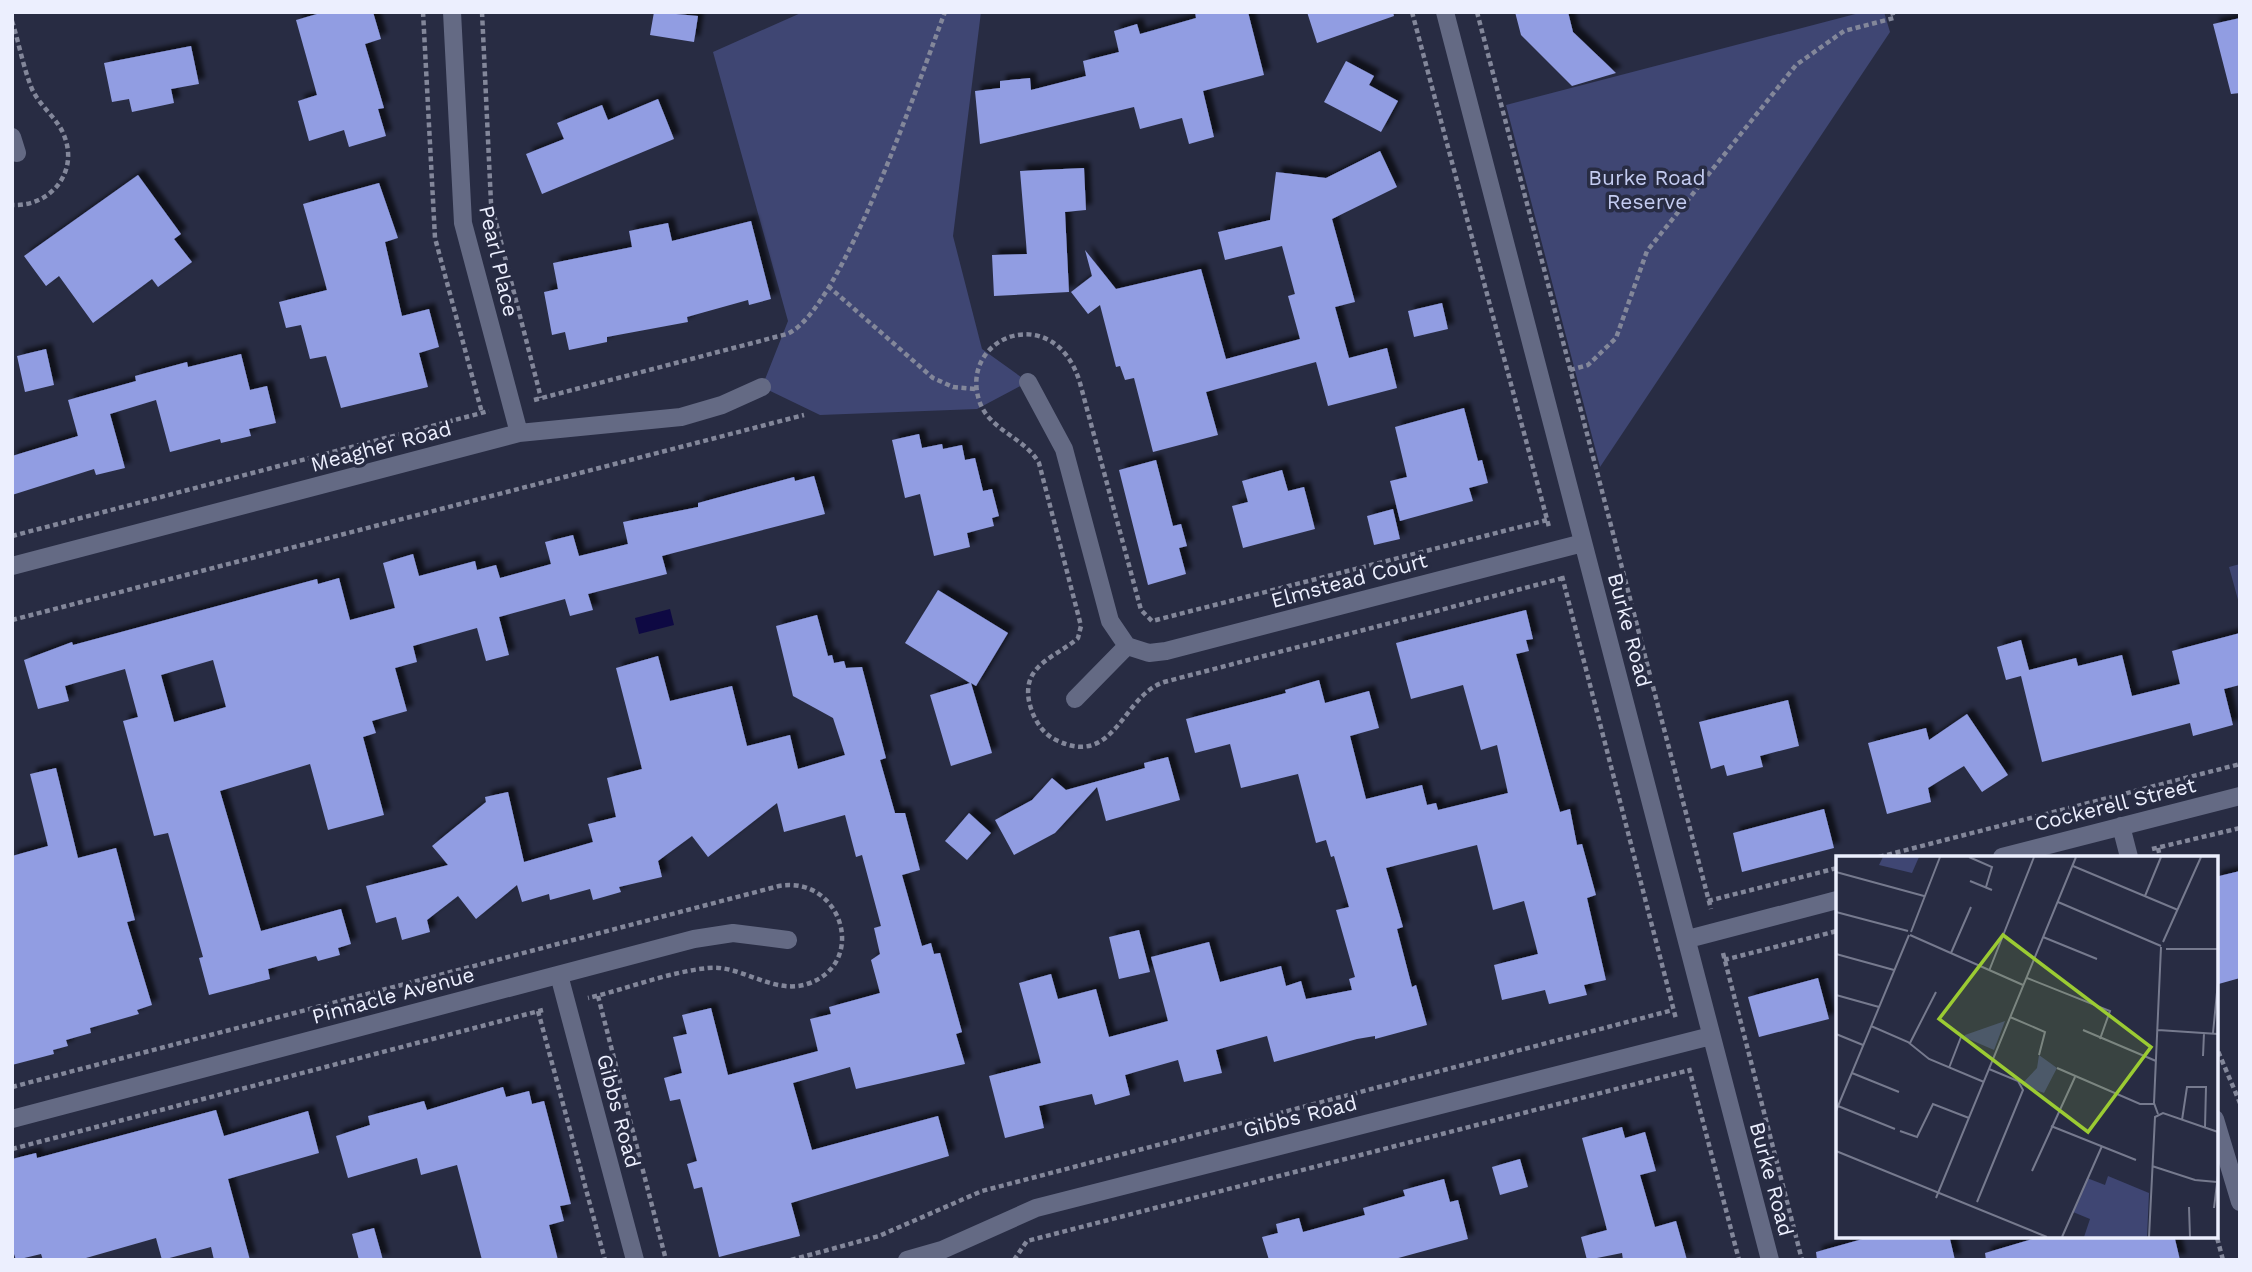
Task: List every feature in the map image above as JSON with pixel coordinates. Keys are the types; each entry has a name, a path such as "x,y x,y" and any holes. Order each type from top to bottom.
{"street":[{"name":"Pearl Place","path":"452,12 463,223 519,433"},
{"name":"Burke Road","path":"1445,12 1770,1260"},
{"path":"1028,382 1064,449 1110,621 1127,646 1075,699"},
{"name":"Meagher Road","path":"12,566 519,433 681,417 722,405 762,387"},
{"name":"Elmstead Court","path":"1127,646 1149,653 1166,651 1583,543"},
{"name":"Cockerell Street","path":"2006,856 2240,796"},
{"path":"2120,826 2129,856"},
{"path":"1688,939 1836,900"},
{"name":"Pinnacle Avenue","path":"12,1119 712,936 733,933 788,940"},
{"name":"Gibbs Road","path":"559,975 635,1260"},
{"name":"Gibbs Road","path":"906,1260 942,1250 1036,1208 1712,1036"},
{"path":"2217,1126 2240,1202"}],"path":[{"path":"482,12 491,203 541,398 787,334 803,325 828,286 864,216 900,135 945,12"},
{"path":"1412,12 1549,527"},
{"path":"1477,12 1708,901 1836,868"},
{"path":"1570,370 1588,365 1616,338 1647,251 1796,65 1844,31 1894,18 1892,12"},
{"path":"12,21 31,86 60,127 69,160 64,175 49,196 36,203 12,205"},
{"path":"828,286 933,378 953,387 976,389"},
{"path":"12,536 482,413"},
{"path":"12,620 804,415"},
{"path":"1142,610 1152,621 1159,621 1547,520"},
{"path":"1081,633 1073,643 1040,663 1033,673 1028,696 1034,718 1051,738 1083,746 1114,733 1137,699 1157,684 1563,578 1676,1019"},
{"path":"1883,856 2240,764"},
{"path":"2160,856 2158,848 2240,828"},
{"path":"1802,1260 1724,960 1836,931"},
{"path":"588,998 598,996 666,1260"},
{"path":"791,1260 879,1236 982,1191 1673,1010"},
{"path":"12,1149 538,1011 605,1260"},
{"path":"2217,1049 2240,1103"},
{"path":"1014,1260 1027,1241 1690,1070 1739,1260"},
{"path":"2217,1237 2223,1260"}],"green space":[{"path":"803,12 981,12 953,236 982,349 1028,382 977,409 820,415 762,387 788,321 713,52"},
{"name":"Burke Road Reserve","path":"1863,12 1884,12 1890,32 1600,467 1506,105"},
{"path":"2240,564 2240,607 2229,567"}],"shaded area":[{"path":"670,609 674,625 639,634 635,618"}],"building":[{"path":"324,12 373,12 381,39 365,44 384,108 378,109 386,136 349,147 344,130 309,141 298,101 317,95 296,20"},
{"path":"654,12 698,16 694,42 650,35"},
{"path":"1195,12 1248,12 1264,75 1203,91 1214,137 1189,144 1182,118 1140,129 1134,107 980,144 975,91 1000,88 1000,81 1030,78 1031,90 1086,76 1083,61 1119,52 1114,31 1137,24 1140,34 1196,18"},
{"path":"1307,12 1393,12 1394,16 1317,43"},
{"path":"1515,12 1568,12 1573,32 1616,73 1572,86 1521,35"},
{"path":"2240,18 2240,93 2231,94 2213,24"},
{"path":"191,46 199,84 171,89 174,103 132,112 129,99 112,102 104,63"},
{"path":"1346,61 1374,76 1369,85 1398,101 1381,132 1324,102"},
{"path":"658,99 674,139 542,194 526,154 564,139 557,123 602,105 608,120"},
{"path":"1380,151 1397,187 1332,219 1355,302 1335,307 1349,358 1387,348 1397,388 1328,406 1316,362 1206,392 1218,435 1153,452 1134,378 1125,380 1120,366 1116,367 1100,305 1088,314 1071,292 1092,276 1085,250 1116,289 1201,269 1226,359 1300,339 1288,296 1295,294 1282,246 1225,260 1218,232 1270,220 1276,172 1326,178"},
{"path":"1084,168 1086,210 1065,212 1069,292 994,296 992,255 1027,254 1020,171"},
{"path":"138,175 181,234 174,239 192,262 158,287 152,279 93,323 59,276 46,286 24,256"},
{"path":"379,183 398,238 385,242 402,316 429,309 439,347 419,353 428,387 341,408 326,356 310,359 301,325 286,328 279,302 327,290 303,204"},
{"path":"751,221 771,299 749,305 748,300 687,317 688,322 607,337 607,342 569,350 565,332 552,335 544,292 558,289 553,263 632,247 629,231 668,223 672,241"},
{"path":"1442,303 1448,329 1414,337 1408,311"},
{"path":"46,349 54,385 25,392 17,356"},
{"path":"241,354 250,390 267,386 276,423 249,429 251,436 221,443 220,439 170,452 156,400 110,414 125,468 96,475 94,469 12,495 12,456 78,436 68,400 136,381 135,376 187,362 188,367"},
{"path":"1464,408 1478,461 1482,460 1488,483 1469,488 1473,501 1400,521 1390,481 1407,477 1395,427"},
{"path":"919,434 922,448 942,444 943,449 962,445 965,460 975,458 983,491 992,489 999,516 992,518 994,526 967,533 970,547 934,556 920,494 905,498 892,440"},
{"path":"1156,460 1173,526 1181,524 1187,546 1179,548 1186,574 1148,585 1119,470"},
{"path":"1282,470 1288,491 1304,487 1315,529 1243,548 1232,506 1248,502 1242,481"},
{"path":"814,476 825,514 662,556 667,574 588,594 593,610 570,616 565,599 499,617 509,655 486,661 477,628 413,646 417,662 395,668 407,711 372,721 376,733 363,737 384,815 328,830 310,764 220,791 261,931 341,909 351,944 338,948 340,955 318,961 316,956 268,969 270,979 209,995 199,958 203,957 168,833 154,836 123,721 138,717 125,669 65,686 69,701 38,709 24,660 72,642 73,645 317,579 318,584 339,578 350,620 395,608 383,563 413,554 419,576 475,561 477,570 496,565 500,578 551,564 545,542 573,535 579,556 628,544 623,522 698,507 698,503 794,477 795,481","holes":["213,660 226,707 174,722 161,675"]},
{"path":"1393,509 1400,539 1374,545 1367,516"},
{"path":"938,590 1008,633 976,686 971,683 992,753 951,766 930,695 970,683 905,643"},
{"path":"1526,610 1533,639 1526,640 1529,651 1516,654 1560,812 1570,809 1577,845 1582,844 1596,895 1587,898 1606,980 1584,985 1587,995 1549,1004 1545,990 1502,1000 1494,965 1538,954 1524,901 1493,910 1477,845 1386,868 1403,927 1397,929 1412,987 1416,985 1427,1025 1375,1039 1375,1036 1357,1039 1274,1062 1267,1036 1216,1050 1222,1073 1184,1082 1178,1060 1125,1075 1130,1095 1095,1105 1092,1094 1039,1106 1044,1128 1005,1138 989,1076 1041,1063 1019,983 1051,974 1058,999 1096,989 1109,1037 1168,1021 1151,957 1209,942 1220,982 1281,966 1286,986 1301,981 1306,999 1352,990 1349,979 1355,977 1336,910 1349,907 1334,856 1331,857 1326,840 1316,843 1298,774 1241,788 1230,744 1195,753 1186,719 1286,693 1285,690 1319,680 1325,703 1369,691 1379,728 1350,736 1366,799 1422,785 1427,805 1436,803 1438,810 1508,793 1497,745 1481,750 1463,685 1411,699 1396,643"},
{"path":"817,615 828,656 832,655 834,663 844,661 846,668 862,667 886,758 880,760 895,813 905,813 920,870 902,875 922,946 931,943 934,954 940,953 962,1032 956,1034 965,1064 856,1089 850,1067 793,1083 812,1150 938,1116 949,1156 791,1203 800,1236 719,1257 702,1187 694,1189 687,1164 697,1161 680,1099 670,1101 664,1078 682,1073 673,1037 687,1034 682,1015 711,1008 728,1075 818,1051 810,1019 831,1014 829,1007 880,993 871,960 880,954 874,928 881,926 862,855 856,857 845,815 784,832 777,803 708,857 692,836 658,861 662,877 619,887 621,892 593,900 590,889 550,900 549,894 522,902 517,885 476,919 458,896 427,920 430,932 402,940 396,917 376,923 366,886 448,865 432,846 486,802 485,797 508,792 524,862 593,842 588,824 616,817 607,778 642,769 616,668 658,656 670,701 732,686 747,746 790,735 798,769 845,755 833,718 793,696 776,626"},
{"path":"2240,633 2240,685 2224,689 2233,725 2193,736 2190,723 2042,762 2021,676 2006,680 1997,647 2021,640 2029,670 2076,658 2078,666 2122,655 2132,696 2180,684 2172,651"},
{"path":"1788,700 1799,746 1760,756 1763,767 1727,776 1724,765 1711,769 1699,722"},
{"path":"1967,714 2008,775 1982,792 1964,766 1928,788 1931,802 1887,814 1868,743 1926,728 1929,740"},
{"path":"1168,757 1180,800 1106,821 1097,787 1055,833 1014,855 995,820 1032,800 1052,778 1066,790 1145,768 1144,763"},
{"path":"56,768 78,858 116,848 135,920 127,922 152,1005 137,1010 139,1014 90,1028 91,1033 66,1040 68,1046 53,1050 54,1054 12,1065 12,856 48,846 30,774"},
{"path":"1824,809 1834,848 1742,872 1733,833"},
{"path":"969,813 991,833 967,860 945,841"},
{"path":"2240,871 2240,978 2217,984 2217,877"},
{"path":"1139,930 1150,972 1119,979 1109,937"},
{"path":"1818,978 1829,1019 1759,1037 1748,997"},
{"path":"503,1087 506,1097 529,1091 532,1104 544,1101 571,1204 560,1206 564,1221 549,1225 558,1260 482,1260 457,1165 421,1175 417,1158 348,1178 336,1136 370,1125 368,1116 424,1101 427,1110"},
{"path":"216,1110 224,1136 308,1111 319,1153 228,1179 250,1260 214,1260 211,1247 162,1260 156,1238 79,1260 43,1260 41,1254 16,1260 12,1248 12,1159 36,1153 37,1158"},
{"path":"1622,1127 1625,1138 1645,1132 1656,1171 1640,1175 1655,1227 1676,1221 1687,1260 1623,1260 1622,1253 1587,1260 1581,1237 1607,1230 1582,1138"},
{"path":"1520,1159 1528,1187 1500,1195 1492,1167"},
{"path":"1444,1179 1450,1202 1458,1200 1468,1239 1391,1260 1269,1260 1262,1237 1278,1233 1276,1224 1299,1218 1303,1232 1365,1215 1363,1208 1405,1196 1403,1190"},
{"path":"374,1228 383,1260 359,1260 352,1234"},
{"path":"1870,1237 1949,1237 1955,1260 1817,1260 1816,1252"},
{"path":"2039,1237 2174,1237 2180,1260 1986,1260 1985,1253"}]}
